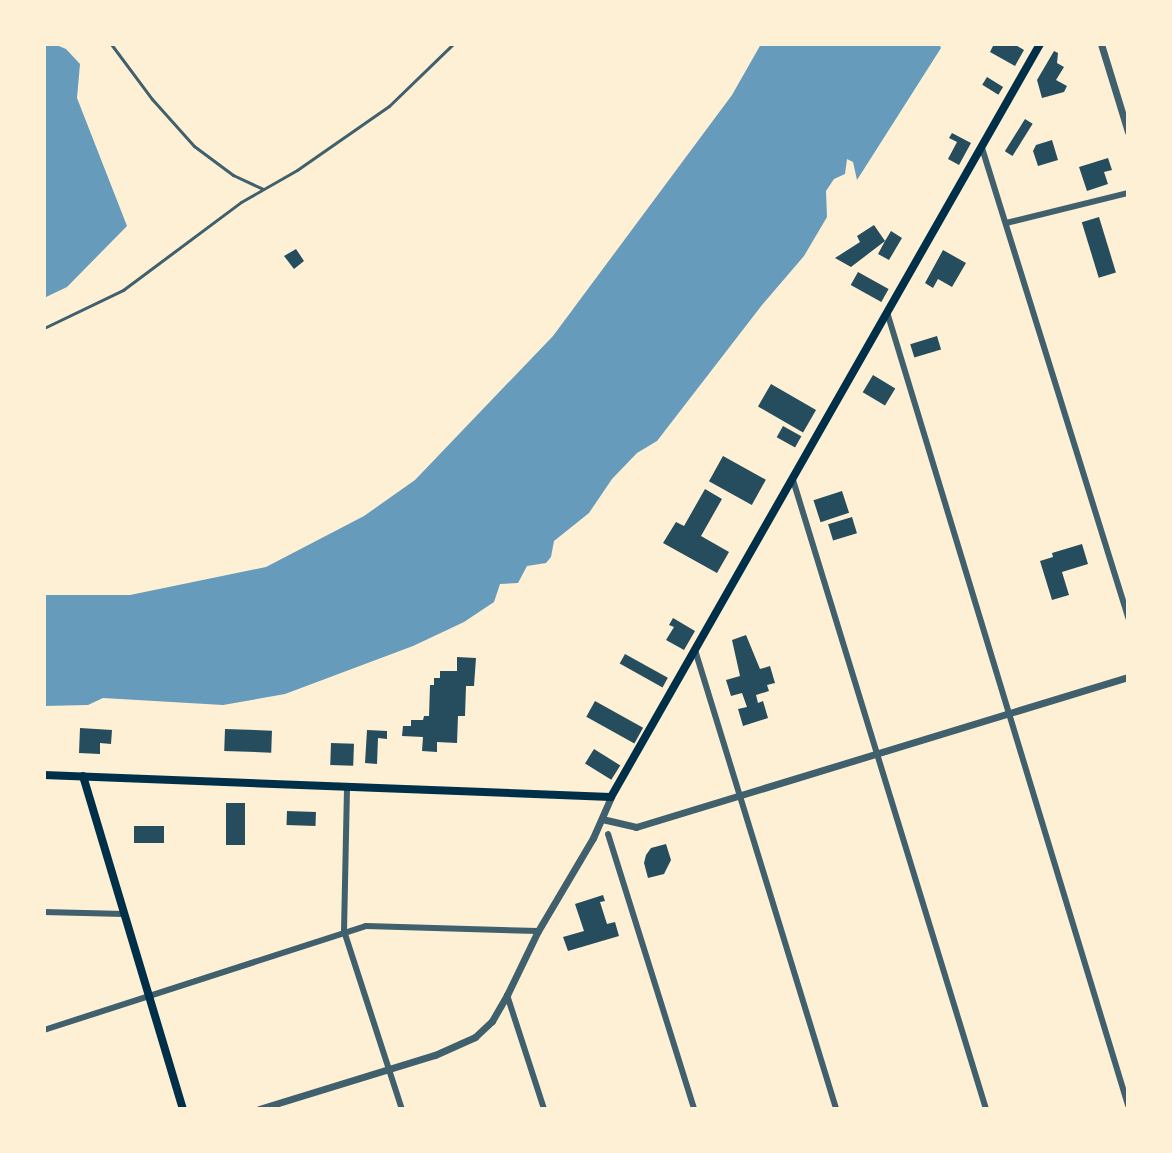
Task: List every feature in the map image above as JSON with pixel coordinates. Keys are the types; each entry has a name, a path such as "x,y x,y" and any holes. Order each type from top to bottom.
{"main road":[{"path":"44,775 611,797 1040,44"},
{"path":"83,776 183,1109"}],"street":[{"path":"1101,44 1128,132"},
{"path":"982,148 1128,618"},
{"path":"1006,223 1128,193"},
{"path":"887,312 1128,1105"},
{"path":"793,480 986,1109"},
{"path":"695,649 836,1109"},
{"path":"602,819 636,827 1128,677"},
{"path":"347,788 344,931 402,1109"},
{"path":"259,1109 435,1055 475,1037 492,1021 507,995 611,797"},
{"path":"608,834 694,1109"},
{"path":"44,912 124,914"},
{"path":"44,1030 344,931 380,925 538,931"},
{"path":"507,995 544,1109"}],"lane":[{"path":"111,44 152,99 194,146 233,175 263,189"},
{"path":"44,328 123,290 241,202 389,106 453,44"}],"water":[{"path":"54,44 66,49 80,64 77,98 127,226 67,287 44,298 44,45"},
{"path":"761,44 939,44 941,48 857,180 853,162 847,159 845,174 834,179 826,191 827,217 804,256 657,441 637,453 612,479 589,513 554,541 551,557 546,563 527,566 518,583 500,584 494,602 464,622 413,646 285,694 223,705 103,698 88,705 44,706 44,595 130,595 266,567 364,516 415,480 553,336 732,95"}],"building":[{"path":"994,44 1014,44 1024,50 1015,66 990,52"},
{"path":"1054,51 1058,53 1057,63 1064,67 1056,80 1067,86 1064,92 1042,98 1037,80"},
{"path":"987,77 1003,87 998,95 982,85"},
{"path":"1025,119 1033,124 1012,156 1005,151"},
{"path":"952,133 971,143 959,165 948,159 957,142 949,138"},
{"path":"1052,140 1058,160 1038,166 1033,151 1036,145"},
{"path":"1108,158 1112,170 1104,172 1108,184 1087,191 1079,167"},
{"path":"1099,217 1116,272 1099,278 1082,222"},
{"path":"874,225 885,241 851,267 835,258 860,242 857,236"},
{"path":"891,231 902,238 889,260 878,254"},
{"path":"296,249 304,261 294,269 284,256"},
{"path":"943,250 966,263 952,287 938,279 933,288 925,283"},
{"path":"858,272 889,289 881,302 851,285"},
{"path":"937,336 941,349 914,358 910,344"},
{"path":"873,375 895,388 885,406 863,392"},
{"path":"771,384 816,410 803,433 758,407"},
{"path":"783,426 801,436 795,448 777,437"},
{"path":"723,456 766,480 752,505 709,481"},
{"path":"705,489 722,499 701,536 729,552 717,573 663,543 676,522 684,526"},
{"path":"842,491 849,513 821,522 813,500"},
{"path":"852,517 857,533 833,541 828,524"},
{"path":"1082,544 1088,564 1062,572 1069,595 1052,600 1040,561 1053,557 1052,553"},
{"path":"673,618 695,631 684,650 666,640 674,627 669,625"},
{"path":"746,635 760,669 770,666 775,683 767,685 769,691 756,695 758,703 763,701 768,718 743,726 738,709 747,707 742,693 731,696 726,680 740,676 732,640"},
{"path":"625,654 668,678 663,687 620,664"},
{"path":"457,657 476,658 474,686 466,686 465,716 458,716 457,743 437,742 437,752 422,751 423,737 402,736 403,726 411,726 411,720 423,720 424,716 429,716 430,685 434,685 434,678 440,678 440,671 457,671"},
{"path":"595,701 643,728 634,743 586,717"},
{"path":"80,728 112,730 111,744 100,743 100,754 79,753"},
{"path":"225,729 272,731 271,753 224,751"},
{"path":"367,730 387,731 387,739 378,738 377,764 365,763"},
{"path":"331,743 354,744 353,766 330,765"},
{"path":"594,749 620,765 611,780 585,763"},
{"path":"226,803 245,803 245,845 226,845"},
{"path":"287,811 316,812 315,826 287,825"},
{"path":"134,826 164,826 164,843 134,843"},
{"path":"666,844 671,860 664,874 648,878 644,863 646,855 651,848"},
{"path":"603,895 605,901 600,902 607,924 615,922 619,936 568,951 563,937 584,931 575,904"}]}
